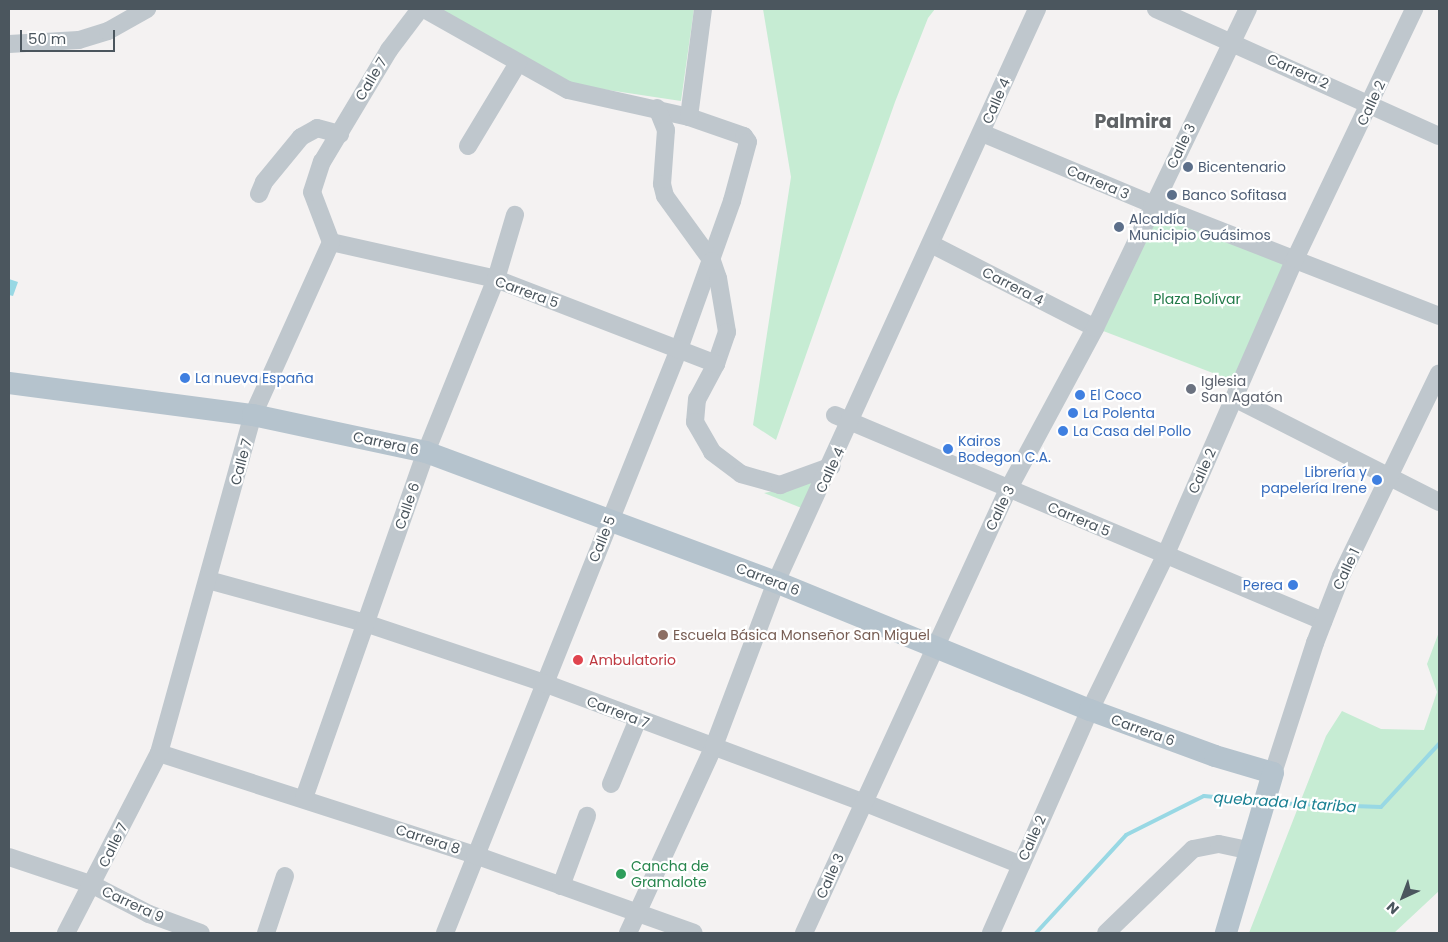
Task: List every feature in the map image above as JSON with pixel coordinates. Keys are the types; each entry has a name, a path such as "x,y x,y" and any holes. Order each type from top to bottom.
{"main road":[{"name":"Carrera 6","path":"9,383 253,415 426,452 776,582 1090,710 1215,756 1272,773"},
{"path":"1226,933 1272,773"}],"street":[{"path":"9,44 78,40 114,28 147,9"},
{"path":"422,9 568,90 656,108 688,117 703,9"},
{"name":"Calle 7","path":"66,933 93,885 159,753 253,415 331,242 312,192 322,162 389,50 422,9"},
{"name":"Calle 4","path":"628,933 714,746 776,582 832,466 1037,9"},
{"name":"Carrera 2","path":"1156,9 1371,103 1439,136"},
{"name":"Calle 3","path":"804,933 1009,488 1095,328 1152,204 1248,9"},
{"name":"Calle 2","path":"991,933 1090,710 1165,556 1295,259 1371,103 1414,9"},
{"path":"468,146 518,63"},
{"path":"656,108 666,130 662,184 665,196 712,261 718,278 727,332 716,364 697,399 695,422 712,452 741,474 780,485 832,466"},
{"name":"Calle 5","path":"445,933 679,349 712,261 748,142 744,136 688,117"},
{"path":"259,194 264,182 301,137 317,128 340,134"},
{"name":"Carrera 3","path":"982,133 1152,204 1439,316"},
{"name":"Calle 6","path":"304,798 426,452 496,280 515,215"},
{"name":"Carrera 5","path":"331,242 496,280 716,364"},
{"name":"Carrera 4","path":"931,244 1095,328"},
{"name":"Calle 1","path":"1272,773 1323,621 1341,576 1391,478 1439,372"},
{"path":"1234,398 1439,502"},
{"name":"Carrera 5","path":"835,415 1165,556 1323,621"},
{"name":"Carrera 7","path":"208,580 365,623 544,683 638,720 864,802 1021,864"},
{"path":"611,784 638,720"},
{"name":"Carrera 8","path":"159,753 304,798 475,855 694,933"},
{"path":"561,886 587,816"},
{"path":"1106,933 1193,849 1219,844 1251,851"},
{"name":"Carrera 9","path":"9,857 93,885 150,914 201,933"},
{"path":"266,933 285,876"}],"green space":[{"path":"437,9 694,9 681,101 568,84"},
{"path":"763,9 935,9 928,18 895,102 776,440 753,425 791,177"},
{"name":"Plaza Bolívar","path":"1152,204 1295,259 1246,386 1103,331"},
{"path":"821,476 804,509 764,493 794,487"},
{"path":"1439,632 1439,891 1394,933 1249,933 1326,736 1342,711 1381,729 1424,730 1437,692 1427,664"}],"water":[{"path":"9,279 18,282 13,296 9,295"}],"waterway":[{"name":"quebrada la tariba","path":"1271,803 1381,807 1439,744"},
{"name":"quebrada la tariba","path":"1036,933 1126,835 1204,796 1256,801"}],"place":[{"name":"Bicentenario","path":"1188,167"},
{"name":"Banco Sofitasa","path":"1172,195"},
{"name":"Alcaldía Municipio Guásimos","path":"1119,227"},
{"name":"La nueva España","path":"185,378"},
{"name":"Iglesia San Agatón","path":"1191,389"},
{"name":"El Coco","path":"1080,395"},
{"name":"La Polenta","path":"1073,413"},
{"name":"La Casa del Pollo","path":"1063,431"},
{"name":"Kairos Bodegon C.A.","path":"948,449"},
{"name":"Librería y papelería Irene","path":"1377,480"},
{"name":"Perea","path":"1293,585"},
{"name":"Escuela Básica Monseñor San Miguel","path":"663,635"},
{"name":"Ambulatorio","path":"578,660"},
{"name":"Cancha de Gramalote","path":"621,874"}],"district":[{"name":"Palmira","path":"1133,122"}]}
